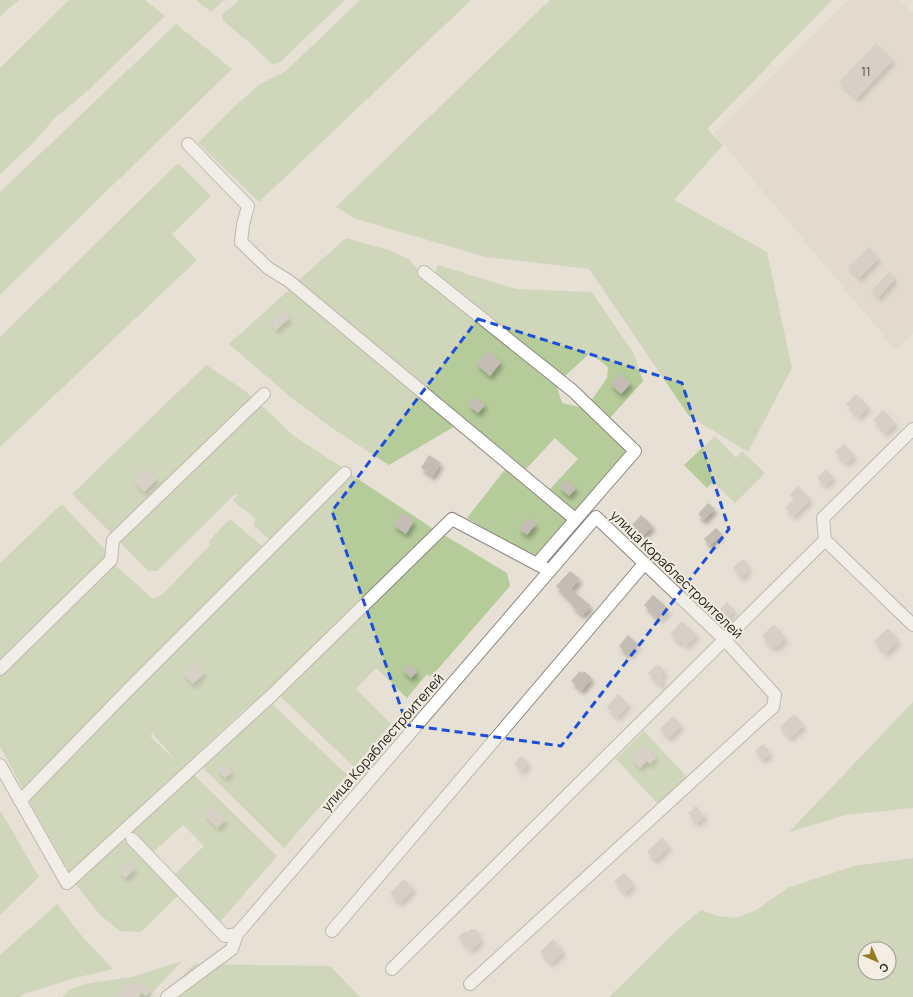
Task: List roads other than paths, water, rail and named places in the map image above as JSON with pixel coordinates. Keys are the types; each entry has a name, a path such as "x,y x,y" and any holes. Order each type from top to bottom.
{"street":[{"path":"188,144 248,206 243,225 241,242 268,268 289,281 575,519"},
{"path":"424,272 573,391 635,451 537,564"},
{"path":"0,669 111,560 113,540 264,394"},
{"path":"913,429 823,518 825,540 913,625"},
{"path":"20,801 345,472"},
{"name":"улица Кораблестроителей","path":"167,997 232,949 236,934 596,517 725,640 775,695 773,707 470,984"},
{"path":"0,765 67,883 272,695 452,519 550,571"},
{"path":"392,969 825,540"},
{"path":"332,931 644,564"},
{"path":"132,839 225,936 236,934"}]}
